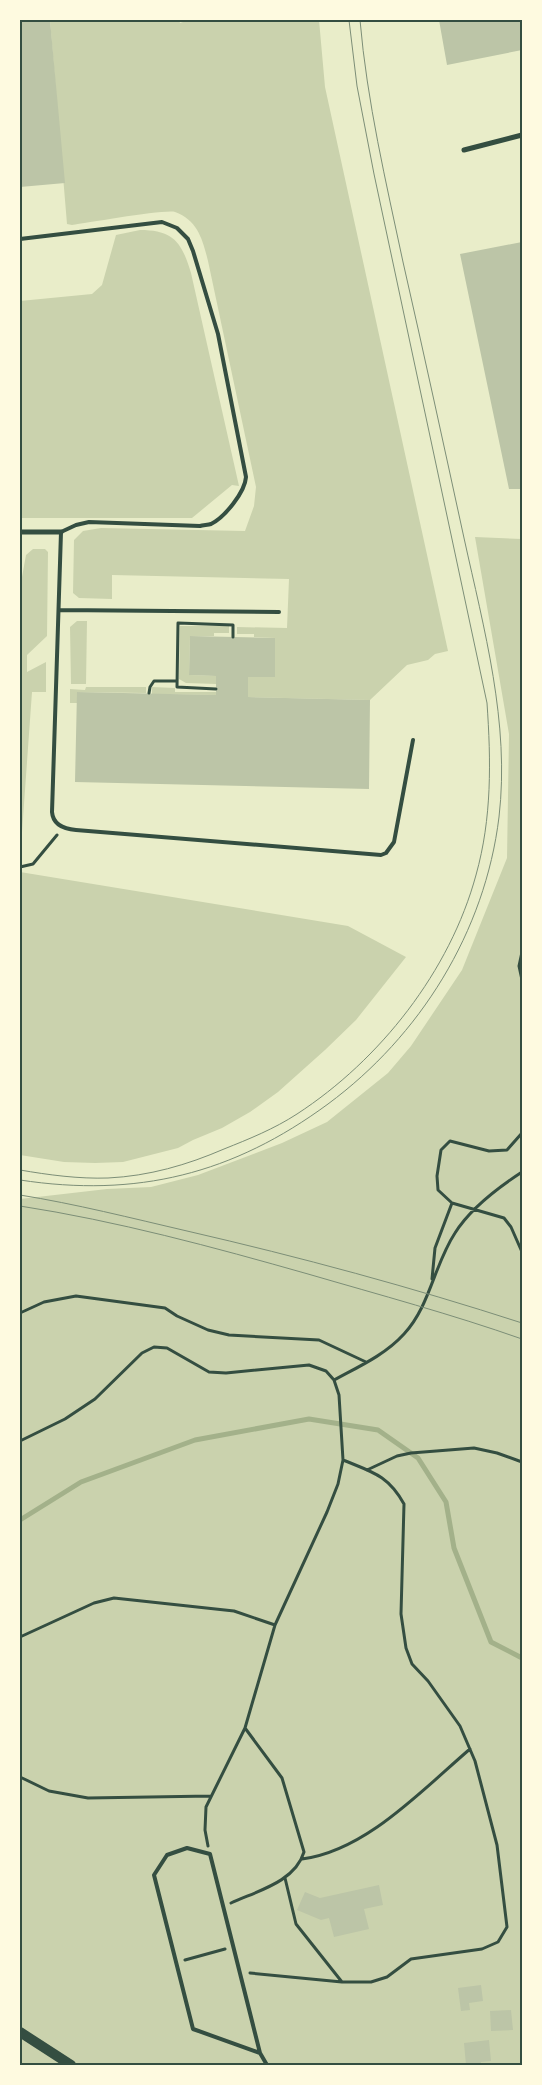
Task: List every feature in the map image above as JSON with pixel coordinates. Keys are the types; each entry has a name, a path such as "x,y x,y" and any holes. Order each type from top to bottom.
{"main road":[{"path":"20,2032 71,2065"}],"street":[{"path":"464,150 522,136"},
{"path":"20,532 61,532"}],"lane":[{"path":"20,239 162,222 173,225 184,234 193,251 218,334 246,477 242,492 227,511 211,524 200,526 89,522 76,525 61,532 52,812 54,821 63,828 76,830 223,843 386,853 394,842 413,740"},
{"path":"59,610 279,612"},
{"path":"260,2053 193,2029 154,1876 167,1855 187,1848 210,1854 260,2053 267,2065"}],"path":[{"path":"216,688 177,687 178,623 233,625 233,637"},
{"path":"150,694 150,687 154,680 177,680"},
{"path":"20,867 33,864 63,828"},
{"path":"522,952 519,966 522,980"},
{"path":"522,1133 508,1150 489,1151 450,1141 441,1150 436,1176 438,1190 452,1203 504,1218 511,1226 522,1252"},
{"path":"334,1380 384,1352 403,1335 419,1315 455,1233 497,1188 522,1172"},
{"path":"432,1282 435,1248 452,1203"},
{"path":"20,1313 44,1302 76,1296 165,1308 177,1316 208,1330 229,1335 319,1340 366,1362"},
{"path":"20,1441 65,1419 95,1399 142,1353 154,1347 167,1348 209,1372 226,1373 309,1365 326,1371 334,1380 339,1395 343,1460 338,1484 275,1625 244,1728 206,1807 205,1830 210,1854"},
{"path":"367,1470 397,1456 411,1453 474,1448 522,1462"},
{"path":"239,1972 342,1982 371,1982 387,1977 411,1960 482,1949 498,1942 507,1927 497,1845 475,1761 460,1726 428,1681 412,1664 406,1648 401,1614 404,1504 395,1488 381,1476 343,1460"},
{"path":"20,1637 94,1603 114,1598 234,1611 275,1625"},
{"path":"223,1906 285,1878 294,1871 304,1852 282,1778 244,1728"},
{"path":"302,1859 315,1857 337,1848 368,1832 393,1815 470,1749"},
{"path":"20,1777 49,1791 88,1798 211,1796"},
{"path":"285,1878 296,1924 342,1982"},
{"path":"177,1962 232,1947"}],"green space":[{"path":"50,20 179,20 180,23 189,20 319,20 325,87 448,651 435,654 428,660 407,665 370,700 248,697 248,677 275,677 275,638 254,637 254,634 237,634 237,627 287,628 289,579 112,575 112,599 79,598 73,593 74,540 83,531 101,528 245,531 254,506 256,487 208,261 204,246 194,226 189,220 175,212 142,214 72,225 67,224"},
{"path":"140,230 161,232 175,240 188,263 239,486 232,485 192,518 20,518 20,301 92,294 102,285 116,235"},
{"path":"475,537 522,539 522,2065 20,2065 20,1199 107,1189 151,1187 198,1175 282,1143 327,1122 388,1073 411,1046 462,970 507,858 509,734"},
{"path":"33,549 45,549 48,552 47,636 27,655 27,672 46,662 46,692 32,692 20,860 20,588 26,555"},
{"path":"77,621 87,621 86,684 71,684 70,627"},
{"path":"180,626 229,626 229,633 214,633 214,636 190,636 189,675 216,676 216,684 186,683 179,679"},
{"path":"86,687 146,687 146,693 77,692 77,703 70,703 70,689 85,690"},
{"path":"152,687 175,688 175,692 216,692 216,695 152,694"},
{"path":"20,872 348,926 406,957 356,1020 325,1050 278,1092 250,1112 222,1128 178,1148 123,1162 64,1162 20,1155"}],"building":[{"path":"20,20 50,20 65,183 20,187"},
{"path":"439,20 522,20 522,50 447,65"},
{"path":"522,242 522,489 509,489 460,254"},
{"path":"190,636 275,638 275,677 248,677 248,697 370,700 369,789 75,782 77,692 216,695 216,676 189,675"},
{"path":"379,1885 383,1905 364,1909 369,1929 334,1937 329,1918 321,1920 297,1910 305,1892 320,1898"},
{"path":"481,1985 483,2001 469,2003 470,2010 461,2011 458,1988"},
{"path":"511,2010 513,2030 491,2031 490,2011"},
{"path":"489,2040 491,2061 481,2062 481,2065 466,2065 464,2043"}],"waterway":[{"path":"20,1520 81,1482 195,1440 309,1419 378,1430 418,1458 446,1502 454,1548 491,1642 522,1658"}],"tram line":[{"path":"20,1170 42,1174 97,1178 123,1177 153,1172 182,1165 210,1155 261,1133 297,1114 356,1067 383,1040 408,1010 430,979 449,945 464,911 476,875 488,811 489,746 487,703 374,174 357,86 349,20"},
{"path":"20,1180 63,1185 104,1186 144,1182 182,1175 220,1164 256,1148 292,1128 328,1104 361,1077 392,1047 419,1014 443,978 463,940 479,901 491,860 499,817 501,747 498,711 487,641 403,262 372,112 360,20"},
{"path":"20,1195 104,1212 271,1251 397,1285 522,1323"},
{"path":"20,1206 93,1219 201,1245 415,1305 522,1339"}]}
